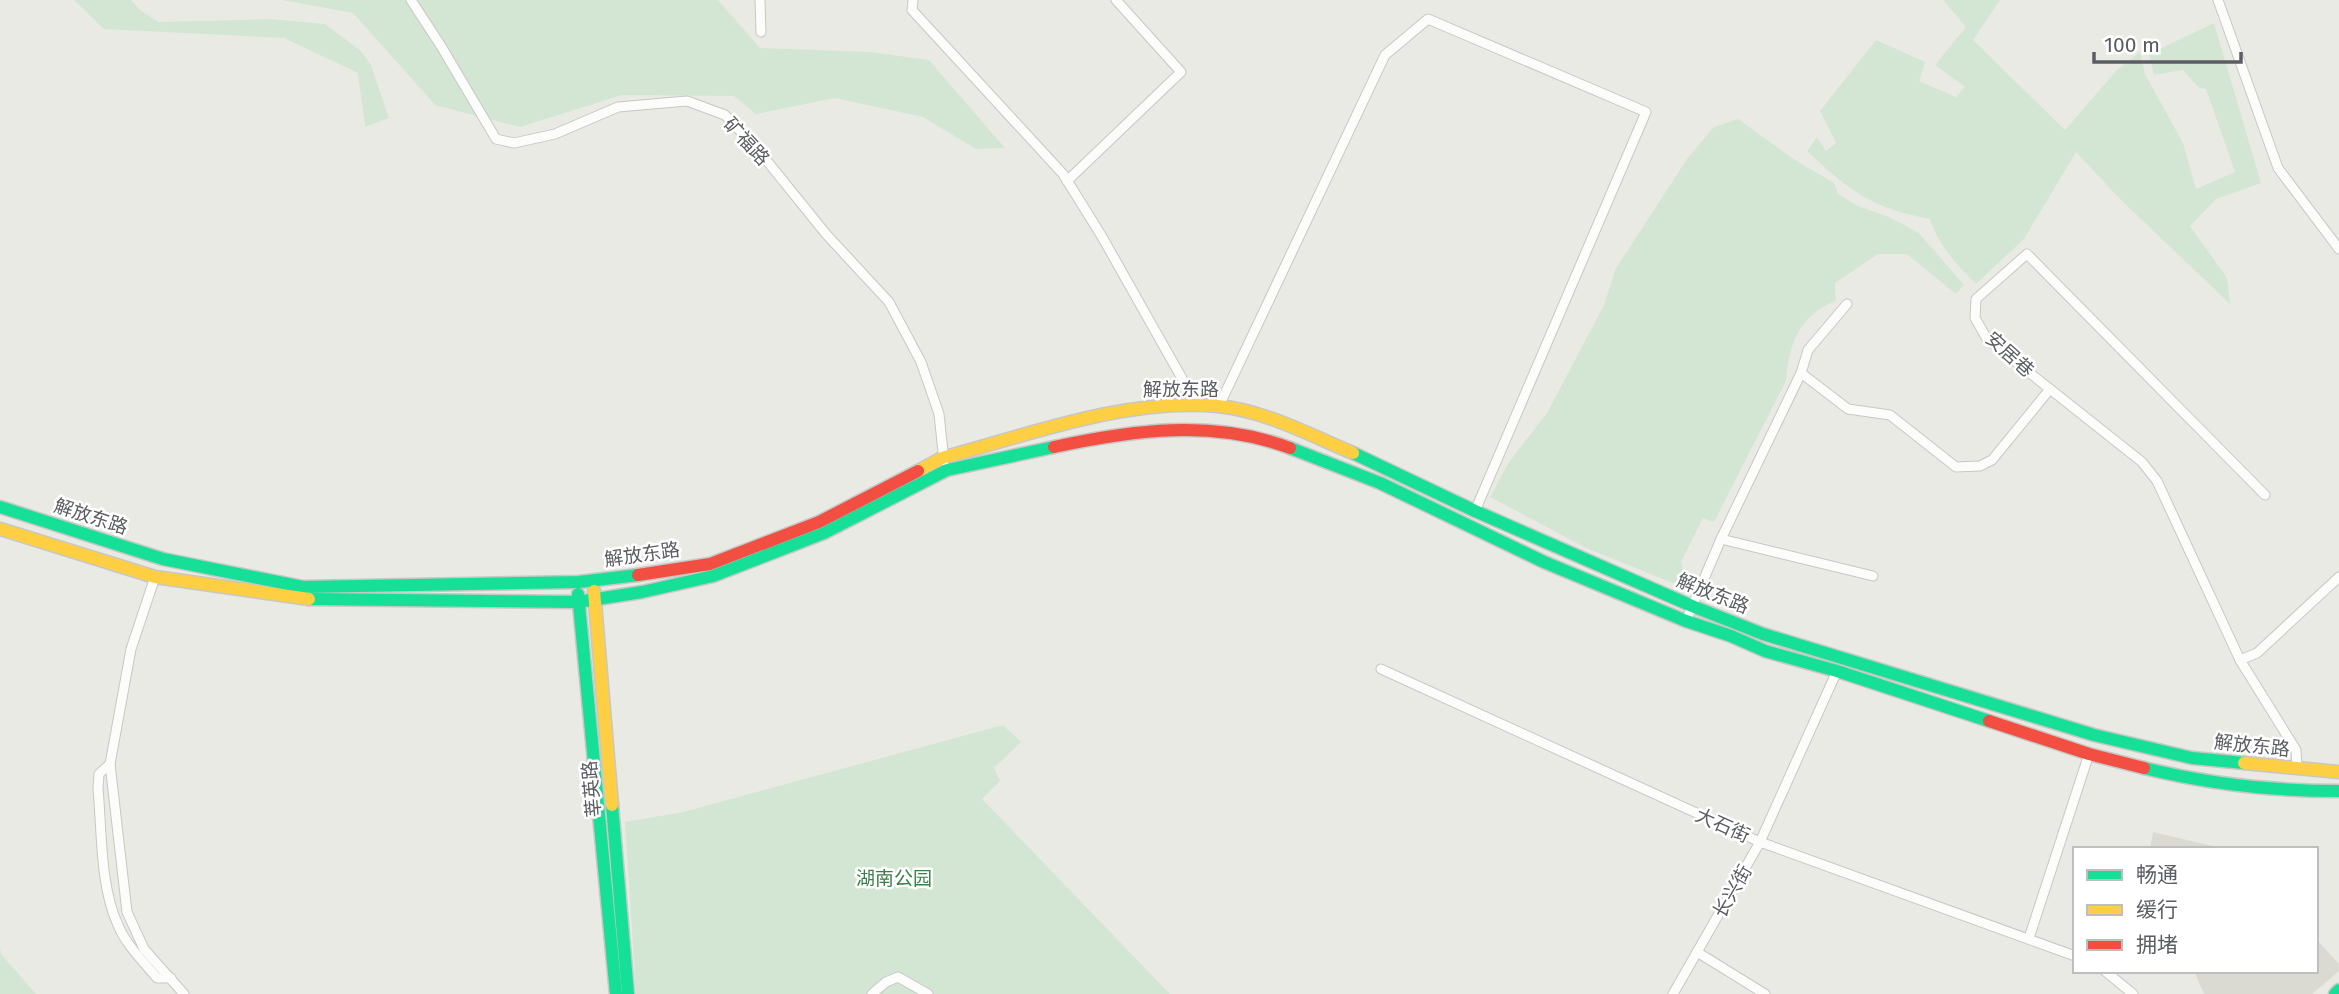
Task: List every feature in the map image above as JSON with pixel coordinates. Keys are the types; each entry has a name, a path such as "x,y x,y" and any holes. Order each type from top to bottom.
{"main road":[{"name":"解放东路","path":"0,507 163,559 303,587 579,582 710,564 819,522 945,464 1121,410 1169,405 1219,406 1271,418 1369,460 1475,511 1692,606 1763,634 2094,735 2192,758 2339,772"},
{"name":"解放东路","path":"0,529 155,577 302,599 578,602 642,592 713,576 824,533 945,464 1106,436 1157,431 1210,431 1261,437 1380,483 1544,562 1765,651 1837,671 2089,754 2190,780 2306,791 2339,791"},
{"name":"莘英路","path":"594,580 593,600 628,994"},
{"name":"莘英路","path":"579,582 578,602 616,994"},
{"path":"2335,994 2339,990"}],"street":[{"name":"矿福路","path":"411,0 442,46 496,139 514,143 555,134 618,107 687,101 725,115 759,151 826,234 889,302 920,362 939,414 945,464"},
{"path":"760,0 761,32"},
{"path":"913,0 912,10 1067,181 1101,235 1196,405"},
{"path":"1067,181 1181,72 1116,0"},
{"path":"2218,0 2278,168 2339,248"},
{"path":"1219,406 1385,55 1428,19 1646,112 1475,511"},
{"name":"安居巷","path":"2265,495 2026,254 1976,299 1975,318 1987,339 2142,462 2157,481 2240,660 2297,750 2297,769"},
{"path":"1686,621 1721,538 1801,373 1808,350 1847,304"},
{"path":"1801,373 1849,409 1890,415 1956,467 1980,466 1992,460 2050,389"},
{"path":"1721,538 1873,576"},
{"path":"155,577 131,649 110,764 127,912 144,949 184,994"},
{"path":"2240,660 2257,653 2339,577"},
{"name":"大石街","path":"1381,669 1760,842 2073,955"},
{"name":"长兴街","path":"1674,994 1760,842 1837,671"},
{"path":"2029,938 2089,754"},
{"path":"110,764 99,774 98,789 111,906 118,927 128,944 158,978 171,978"},
{"path":"1698,952 1765,994"},
{"path":"2107,973 2133,994"},
{"path":"872,994 886,982 898,977 928,994"}],"shaded area":[{"path":"2153,832 2217,847 2150,847"},
{"path":"2318,941 2339,964 2339,971 2312,994 2204,994 2195,973 2318,973"}],"green space":[{"path":"74,0 131,0 158,22 271,19 325,24 361,51 371,65 389,118 365,127 358,73 284,38 104,29"},
{"path":"282,0 718,0 760,48 870,52 929,60 1005,148 976,149 923,117 835,98 756,114 734,96 622,95 520,127 435,105 353,13"},
{"path":"1943,0 2000,0 1973,40 2065,130 2116,71 2140,52 2145,74 2183,143 2196,189 2235,172 2206,89 2199,88 2183,70 2154,75 2149,54 2214,23 2261,183 2216,199 2190,226 2227,278 2230,304 2120,199 2076,152 2024,239 1976,284 1943,246 1930,219 1892,209 1863,196 1836,177 1807,151 1817,137 1826,151 1836,143 1820,111 1876,40 1925,62 1919,81 1956,97 1965,87 1935,65 1966,27"},
{"path":"1738,119 1795,160 1834,183 1838,194 1858,206 1889,217 1919,233 1964,285 1956,294 1907,254 1878,254 1835,283 1836,301 1813,314 1798,332 1790,355 1786,381 1714,522 1703,518 1681,562 1685,577 1673,583 1586,548 1490,497 1509,462 1547,413 1604,305 1615,270 1687,159 1714,127"},
{"name":"湖南公园","path":"1003,725 1021,742 994,768 1000,781 982,799 1170,994 636,994 625,822 683,812"},
{"path":"0,947 1,954 36,994 0,994"}],"traffic: fast":[{"path":"309,599 578,602 642,592 713,576 824,533 947,470 1054,447"},
{"path":"1290,448 1380,483 1544,562 1686,621 1765,651 1837,671 1989,721"},
{"path":"1353,453 1475,511 1692,606 1763,634 2094,735 2192,758 2244,763"},
{"path":"0,507 163,559 303,587 579,582 638,575"},
{"path":"578,594 616,994"},
{"path":"2144,768 2241,786 2339,791"},
{"path":"612,805 628,994"},
{"path":"2335,994 2339,990"}],"traffic: slow":[{"path":"918,471 942,458 1079,420 1114,412 1184,405 1218,406 1253,413 1353,453"},
{"path":"0,529 155,577 309,599"},
{"path":"594,591 612,805"},
{"path":"2244,763 2339,772"}],"traffic: jam":[{"path":"1054,447 1143,432 1202,430 1232,433 1290,448"},
{"path":"638,575 710,564 819,522 918,471"},
{"path":"1989,721 2089,754 2144,768"}]}
